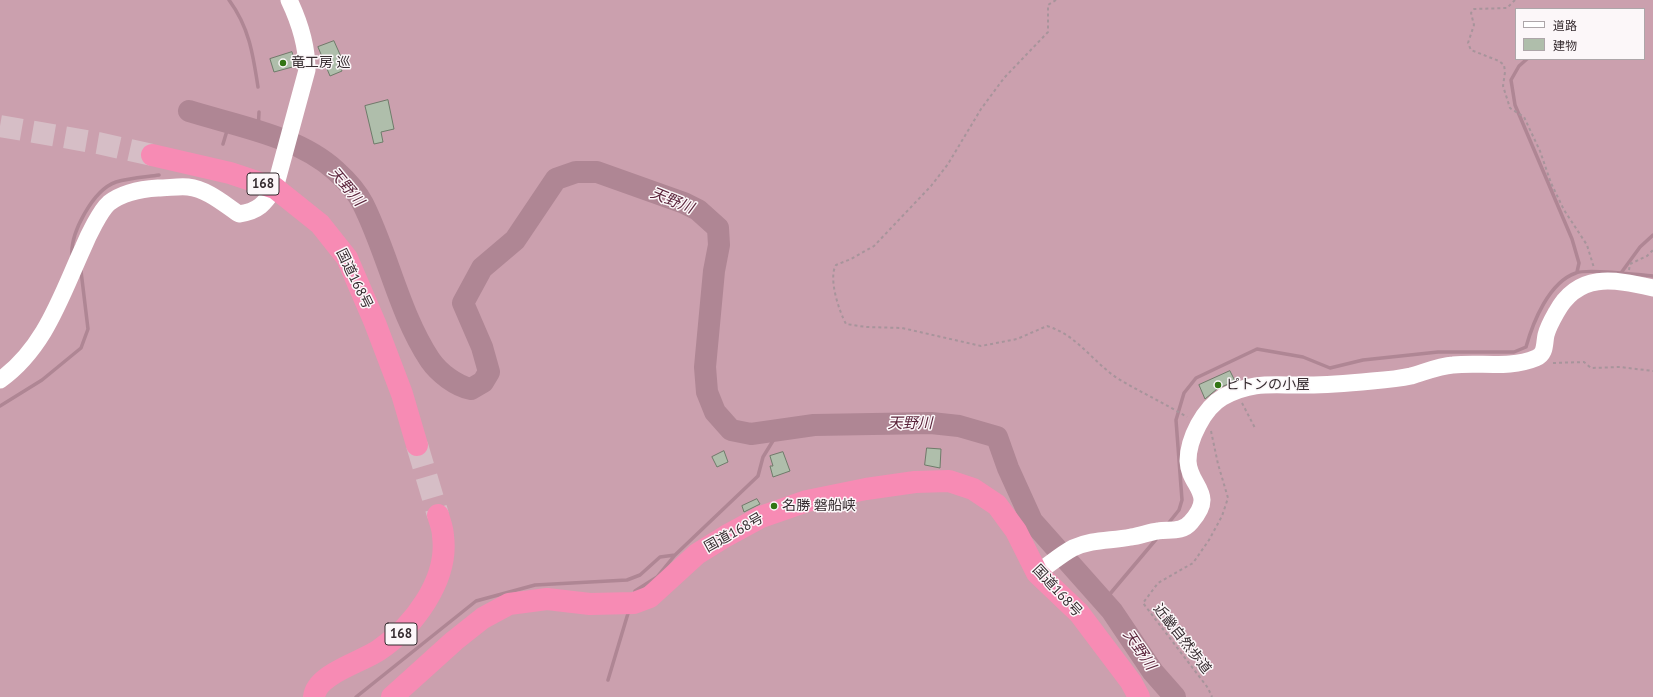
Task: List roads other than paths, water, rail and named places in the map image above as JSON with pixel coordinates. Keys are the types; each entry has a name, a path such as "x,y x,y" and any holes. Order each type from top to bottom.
{"highway":[{"name":"国道168号","path":"152,155 230,173 278,178 320,224 346,258 375,323 402,394 417,445"},
{"name":"国道168号","path":"392,697 454,641 483,618 508,604 546,599 590,604 634,603 650,597 697,554 761,517 807,501 866,489 915,482 950,481 973,489 997,505 1008,518 1041,570 1079,613 1131,682 1139,697"},
{"name":"168","path":"314,697 314,693 326,678 378,651 402,633 424,605 436,580 443,557 444,536 438,515"}],"street":[{"path":"0,380 27,357 42,335 55,311 90,231 108,204 130,193 147,189 188,187 203,191 238,214 252,212 264,204 278,178 307,70 307,51 296,16 289,0"},
{"path":"1041,570 1071,549 1088,542 1130,538 1159,530 1174,530 1190,524 1198,513 1202,503 1202,494 1190,469 1188,460 1193,438 1212,406 1222,398 1237,391 1248,386 1261,385 1309,385 1372,381 1408,376 1451,365 1507,364 1538,358 1545,349 1546,335 1562,301 1572,291 1590,282 1620,282 1653,288"}],"waterway":[{"path":"229,0 236,10 246,31 252,52 258,87"},
{"path":"1526,60 1519,66 1511,80 1515,105 1572,239 1579,263 1577,272"},
{"name":"天野川","path":"189,111 247,127 285,141 304,149 321,159 336,171 347,182 363,204 380,243 410,323 430,360 438,370 448,378 471,389 483,382 489,372 482,347 463,303 482,268 515,240 556,179 576,172 597,172 684,203 698,210 718,228 719,245 714,271 705,367 707,392 715,412 731,430 751,434 814,425 931,423 959,426 997,437 1008,468 1032,521 1112,611 1153,672 1175,697"},
{"path":"258,132 259,112"},
{"path":"223,144 229,124"},
{"path":"72,256 72,247 79,225 91,203 99,194 116,182 159,175"},
{"path":"1621,273 1640,247 1653,235"},
{"path":"0,406 42,380 81,348 88,329 81,271"},
{"path":"1167,525 1179,510 1182,500 1176,420 1184,393 1196,378 1257,349 1303,357 1330,368 1363,360 1438,352 1514,352 1526,347 1533,326 1544,304 1550,294 1566,278 1576,273 1591,271 1653,276"},
{"path":"634,595 635,591 657,577 675,555 758,476 763,457 779,431"},
{"path":"1104,601 1158,537"},
{"path":"356,697 476,601 535,585 627,580 640,575 660,557 675,555"},
{"path":"608,680 629,610"}],"tunnel":[{"path":"0,126 98,143 152,155"},
{"path":"417,445 438,515"}],"place":[{"name":"竜工房 巡","path":"283,63"},
{"name":"ピトンの小屋","path":"1218,385"},
{"name":"名勝 磐船峡","path":"774,506"}]}
